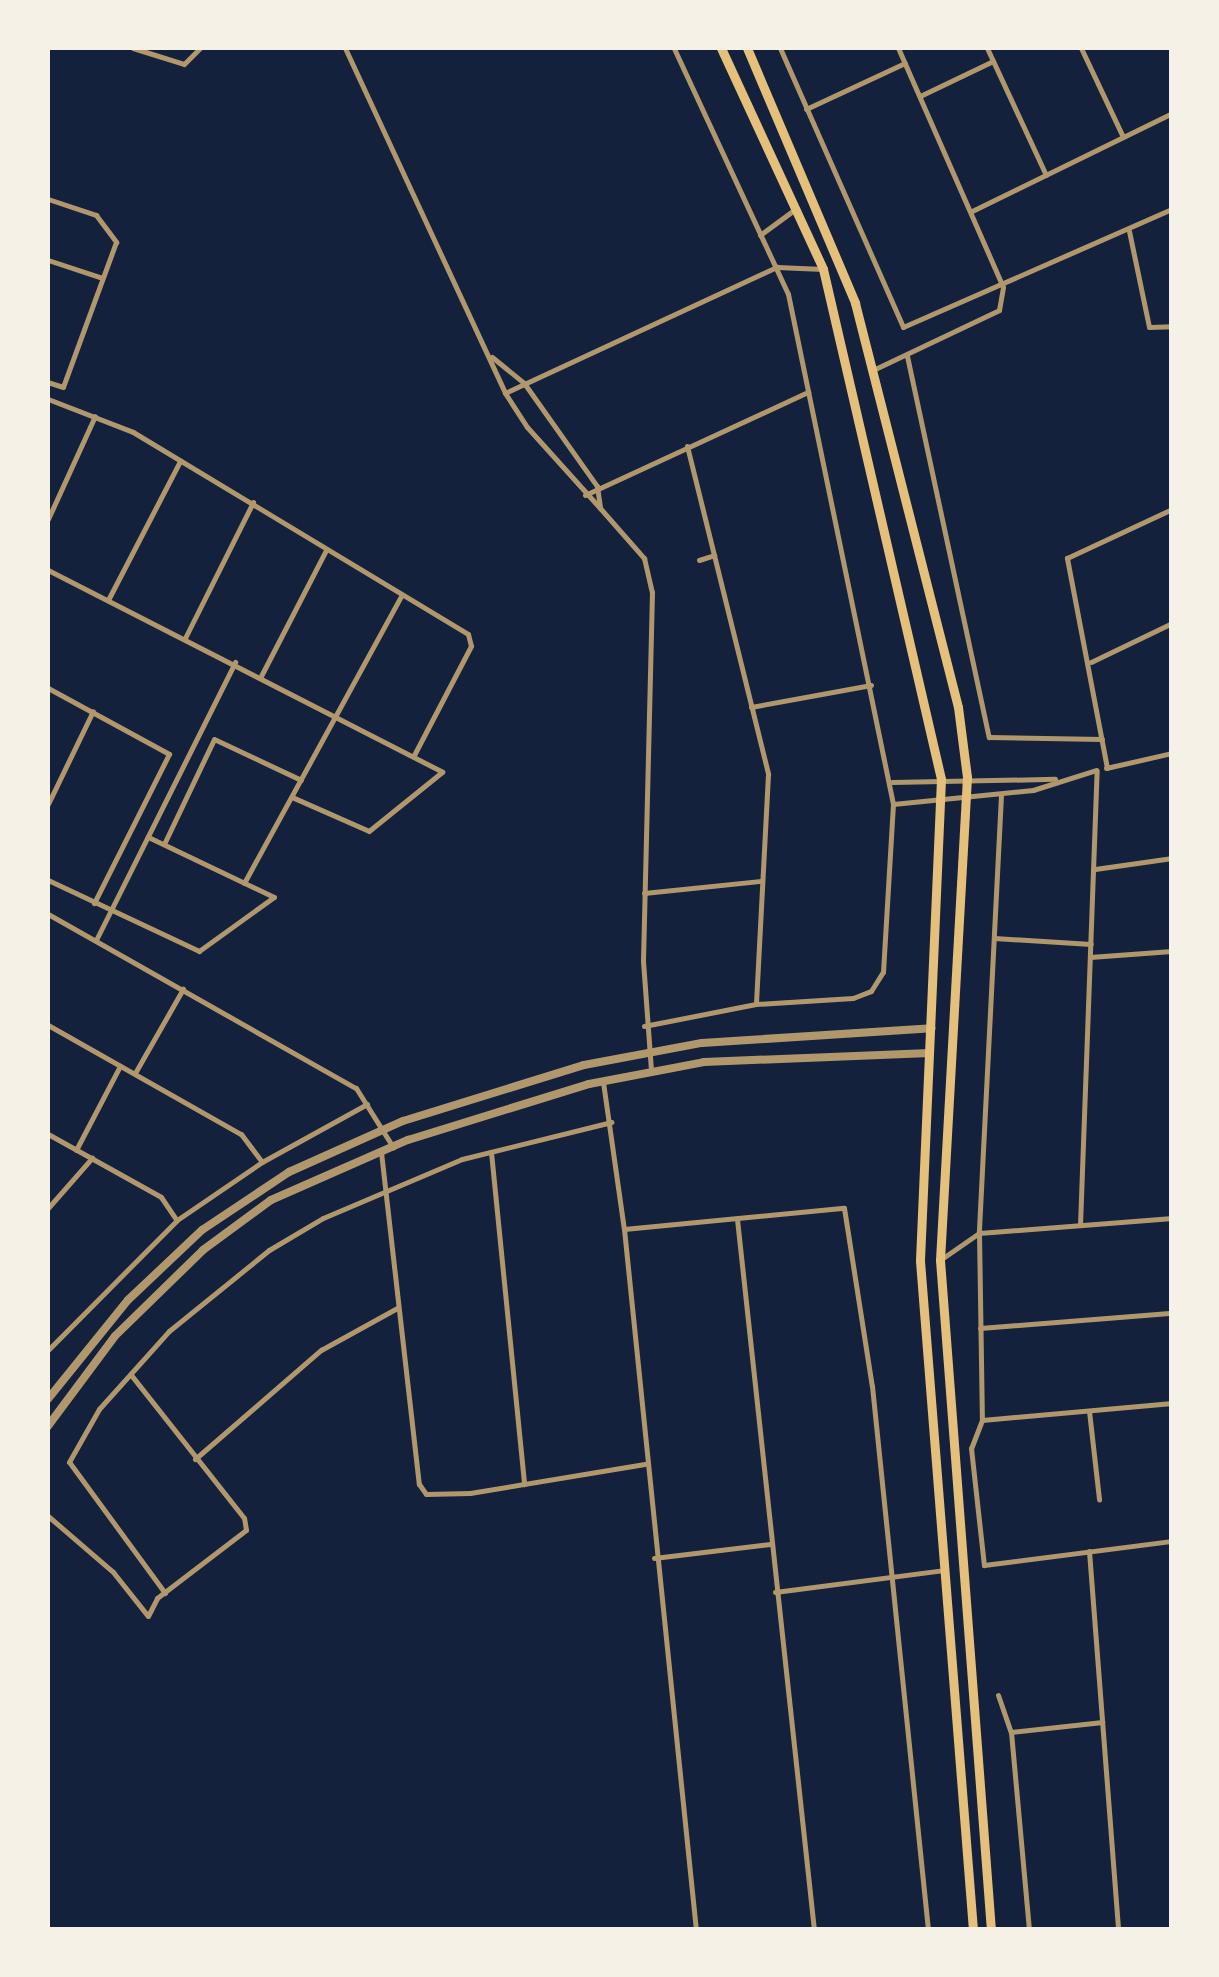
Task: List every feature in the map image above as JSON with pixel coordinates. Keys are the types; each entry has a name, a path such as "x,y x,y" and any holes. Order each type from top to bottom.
{"main road":[{"path":"721,48 823,269 941,780 920,1261 973,1930"},
{"path":"747,48 832,241 875,369 958,707 969,798 940,1260 991,1930"}],"street":[{"path":"133,48 184,64 200,48"},
{"path":"345,48 506,393 585,495 644,558 652,592 644,893 644,1026 652,1072"},
{"path":"644,1026 756,1004 852,998 872,991 884,972 893,804 892,782 778,268 674,48"},
{"path":"780,48 903,328 1130,232 1172,208"},
{"path":"875,369 999,310 1003,287 898,48"},
{"path":"987,48 1046,175"},
{"path":"1082,48 1122,137"},
{"path":"920,96 994,61"},
{"path":"806,109 905,63"},
{"path":"972,211 1172,113"},
{"path":"48,199 96,215 116,242 62,388 48,382"},
{"path":"760,235 797,208"},
{"path":"1130,232 1149,328 1172,326"},
{"path":"48,260 102,278"},
{"path":"506,393 778,268 823,269"},
{"path":"907,356 990,737 1102,740"},
{"path":"492,357 524,383 597,486 600,508"},
{"path":"585,495 597,486 808,392"},
{"path":"48,399 95,416 253,502 473,638 414,755"},
{"path":"48,519 95,416"},
{"path":"687,446 768,774 756,1004"},
{"path":"108,600 180,461"},
{"path":"185,638 253,502"},
{"path":"1107,768 1091,662 1067,558 1172,509"},
{"path":"261,676 326,550"},
{"path":"700,560 714,555"},
{"path":"48,570 414,755 438,768 440,776 369,832 292,797"},
{"path":"244,882 401,596"},
{"path":"1091,662 1172,624"},
{"path":"96,940 234,662"},
{"path":"752,707 871,686"},
{"path":"48,688 170,754 94,903"},
{"path":"48,804 94,712"},
{"path":"164,844 214,740 301,780"},
{"path":"893,804 1001,795 1172,753"},
{"path":"1080,1225 1097,770"},
{"path":"892,782 967,777 1058,779"},
{"path":"48,784 55,788"},
{"path":"1001,795 979,1233 982,1420 972,1448 984,1565 1172,1542"},
{"path":"48,880 199,951 274,896 148,836"},
{"path":"1095,869 1172,858"},
{"path":"644,893 760,881"},
{"path":"48,914 331,1072 367,1104 393,1146"},
{"path":"993,938 1091,944"},
{"path":"1090,957 1172,951"},
{"path":"135,1074 183,989"},
{"path":"48,1025 241,1134 262,1162"},
{"path":"48,1398 128,1300 202,1230 289,1172 385,1129 584,1065 702,1043 932,1028"},
{"path":"48,1426 115,1336 203,1250 271,1200 393,1146 603,1082 652,1072 819,1054 930,1052"},
{"path":"76,1150 120,1066"},
{"path":"603,1082 612,1122 624,1230 654,1558 696,1930"},
{"path":"49,1346 177,1220 262,1162 367,1104"},
{"path":"165,1593 69,1462 99,1409 169,1331 269,1250 387,1191 491,1152 612,1122"},
{"path":"48,1134 161,1196 177,1220"},
{"path":"381,1152 419,1484 426,1494 524,1484 645,1464"},
{"path":"491,1152 524,1484"},
{"path":"48,1208 92,1158"},
{"path":"624,1230 844,1208 872,1386 928,1930"},
{"path":"940,1260 979,1233 1172,1218"},
{"path":"737,1219 814,1930"},
{"path":"195,1459 321,1350 397,1308"},
{"path":"980,1328 1172,1313"},
{"path":"48,1516 113,1572 148,1616 165,1593 246,1530 244,1518 132,1374"},
{"path":"982,1420 1172,1403"},
{"path":"1088,1411 1099,1500"},
{"path":"654,1558 770,1544"},
{"path":"1089,1551 1118,1930"},
{"path":"776,1592 944,1570"},
{"path":"998,1695 1012,1732 1030,1930"},
{"path":"1012,1732 1102,1722"}]}
